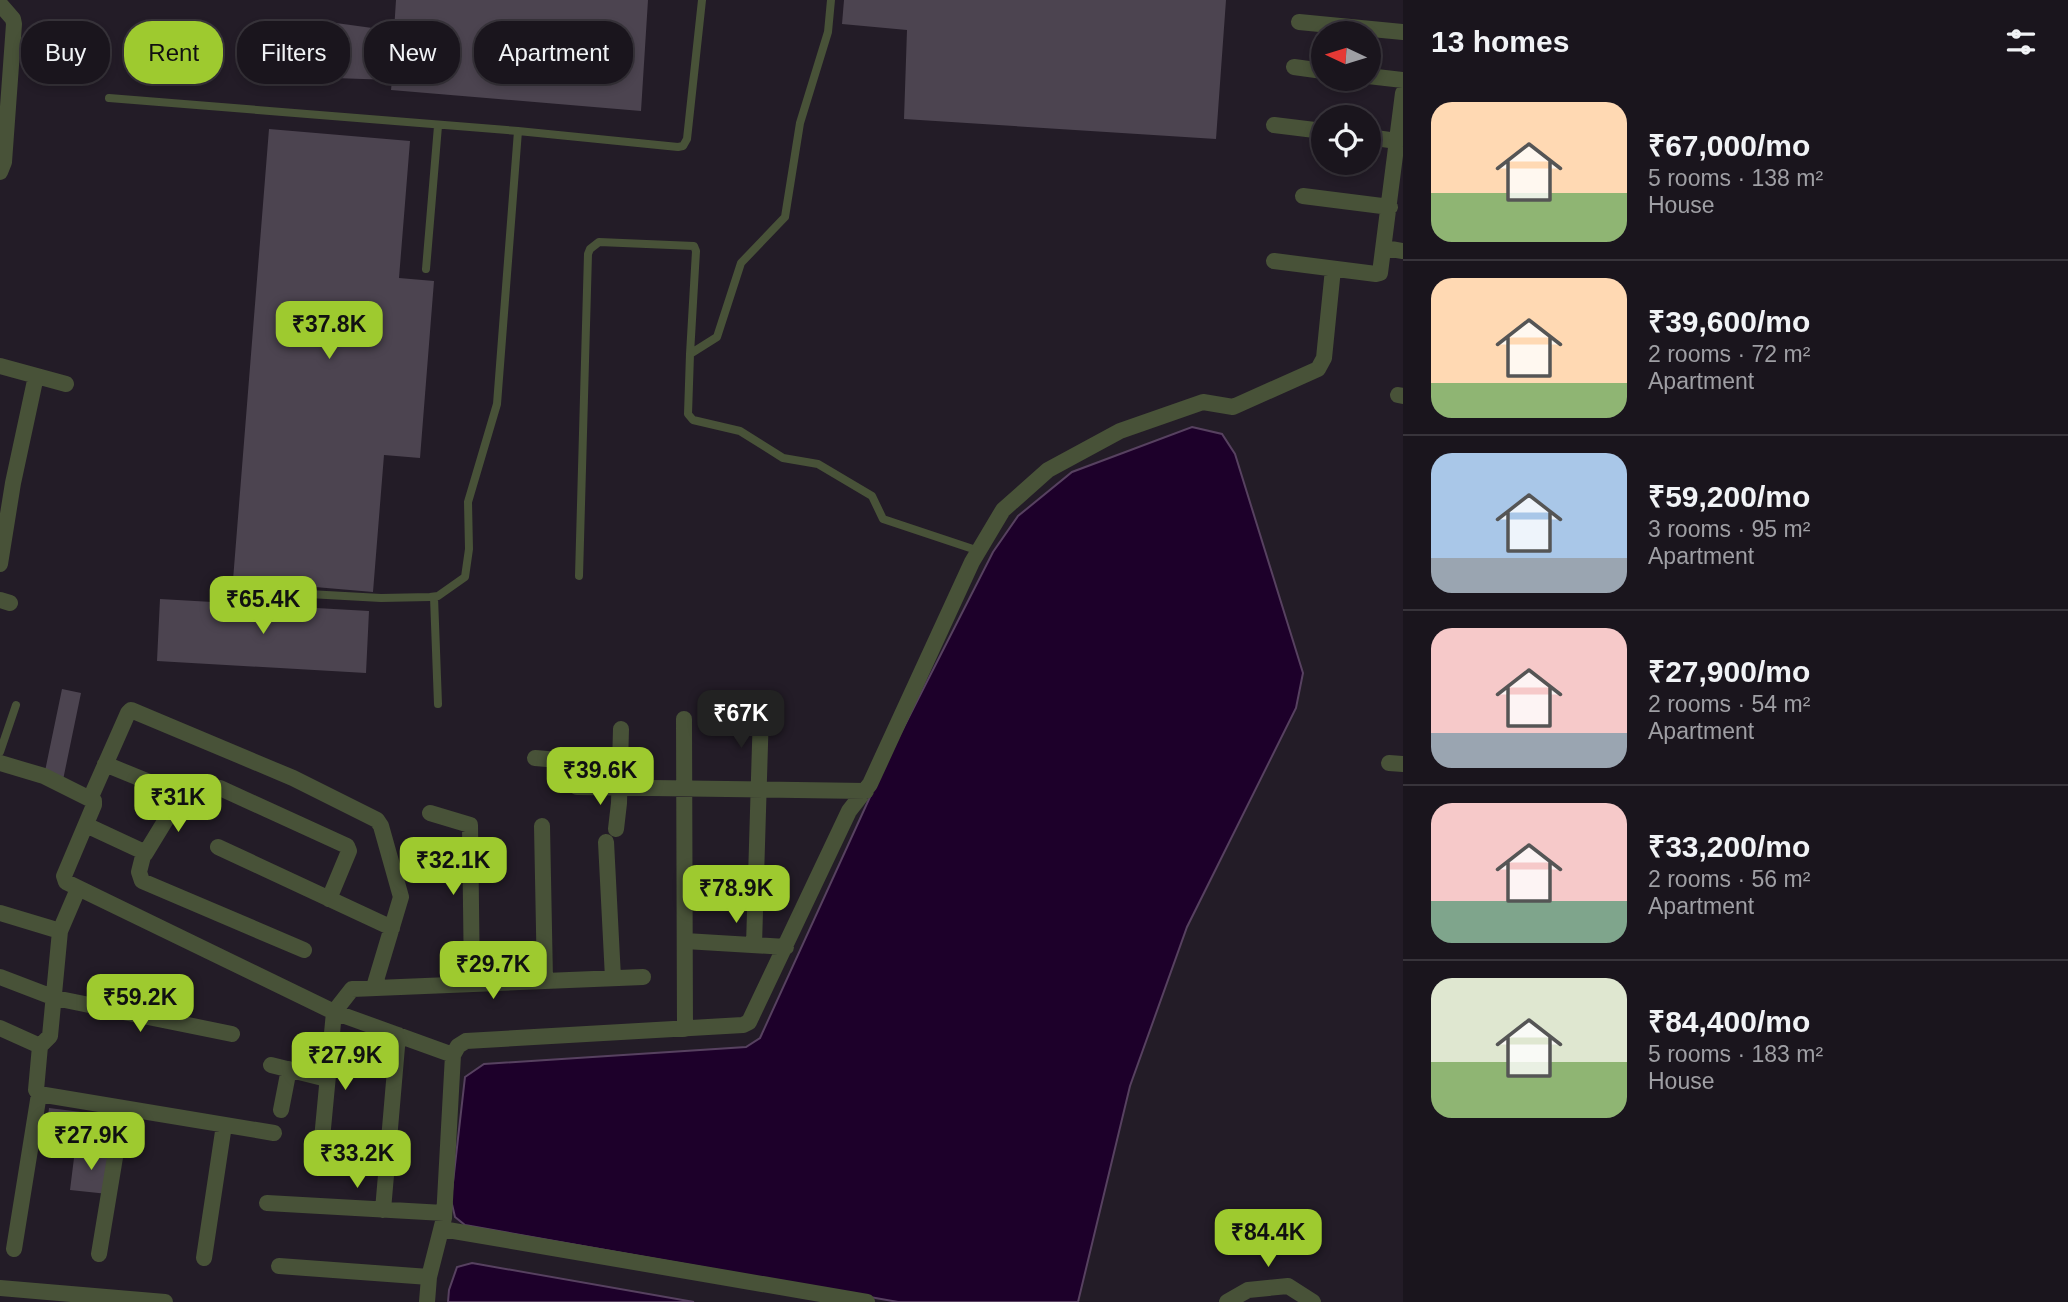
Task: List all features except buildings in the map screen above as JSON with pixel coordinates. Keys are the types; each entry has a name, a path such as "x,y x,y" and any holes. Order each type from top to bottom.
{"street":[{"path":"0,4 14,24 4,162 0,172"},
{"path":"1299,22 1403,33"},
{"path":"1294,67 1311,69"},
{"path":"1381,77 1403,80"},
{"path":"1274,261 1380,273 1403,95"},
{"path":"1274,125 1311,130"},
{"path":"1381,139 1397,141"},
{"path":"1303,196 1390,207"},
{"path":"1385,248 1403,251"},
{"path":"427,1302 429,1277 443,1221 453,1055 458,1046 466,1041 743,1025 749,1022 849,811 866,790 999,514 1048,470 1120,431 1203,402 1233,407 1318,369 1324,358 1334,269"},
{"path":"0,366 65,384"},
{"path":"0,564 13,483 36,376"},
{"path":"90,799 128,713 134,711 293,778 377,820 400,892 400,903 374,987"},
{"path":"754,945 761,712"},
{"path":"684,719 685,1028"},
{"path":"613,978 611,835 620,787 621,729"},
{"path":"535,758 571,761 574,786 866,790"},
{"path":"0,763 44,775 90,799 94,805 64,880 334,1012 453,1055"},
{"path":"105,764 181,795 220,788 347,846 349,851 329,899"},
{"path":"181,795 139,863 142,881 304,950"},
{"path":"430,813 470,825 471,984"},
{"path":"86,825 142,850 145,855"},
{"path":"542,826 545,981"},
{"path":"218,847 392,928"},
{"path":"14,1249 39,1094 36,1090 40,1046 50,1036 60,931 78,889"},
{"path":"0,913 60,931"},
{"path":"685,941 786,947"},
{"path":"0,977 55,998 232,1034"},
{"path":"389,1143 322,1139 334,1012 352,989 643,977"},
{"path":"0,1028 40,1046"},
{"path":"383,1210 398,1035"},
{"path":"271,1065 327,1079"},
{"path":"281,1110 289,1069"},
{"path":"39,1094 274,1133"},
{"path":"99,1254 123,1109"},
{"path":"204,1258 224,1125"},
{"path":"267,1203 383,1210 867,1302"},
{"path":"279,1266 429,1277"},
{"path":"1227,1302 1248,1290 1288,1286 1313,1302"},
{"path":"3,1293 165,1302"}],"lane":[{"path":"109,98 683,146 687,139 702,0"},
{"path":"690,354 717,337 741,262 785,217 800,123 828,32 831,0"},
{"path":"426,269 439,126"},
{"path":"236,590 380,598 434,597 464,577 469,549 468,502 497,404 518,131"},
{"path":"579,576 588,254 599,242 694,246 696,251 688,414 690,419 740,431 783,458 818,464 872,496 883,519 979,551"},
{"path":"434,597 438,704"},
{"path":"0,752 16,705"}],"shaded area":[{"path":"1192,427 1222,434 1235,454 1303,673 1296,708 1187,927 1130,1086 1078,1302 898,1302 465,1225 455,1217 451,1200 465,1077 484,1064 746,1047 760,1038 885,764 993,552 1018,516 1072,472"},
{"path":"472,1263 694,1302 448,1302 457,1267"}]}
